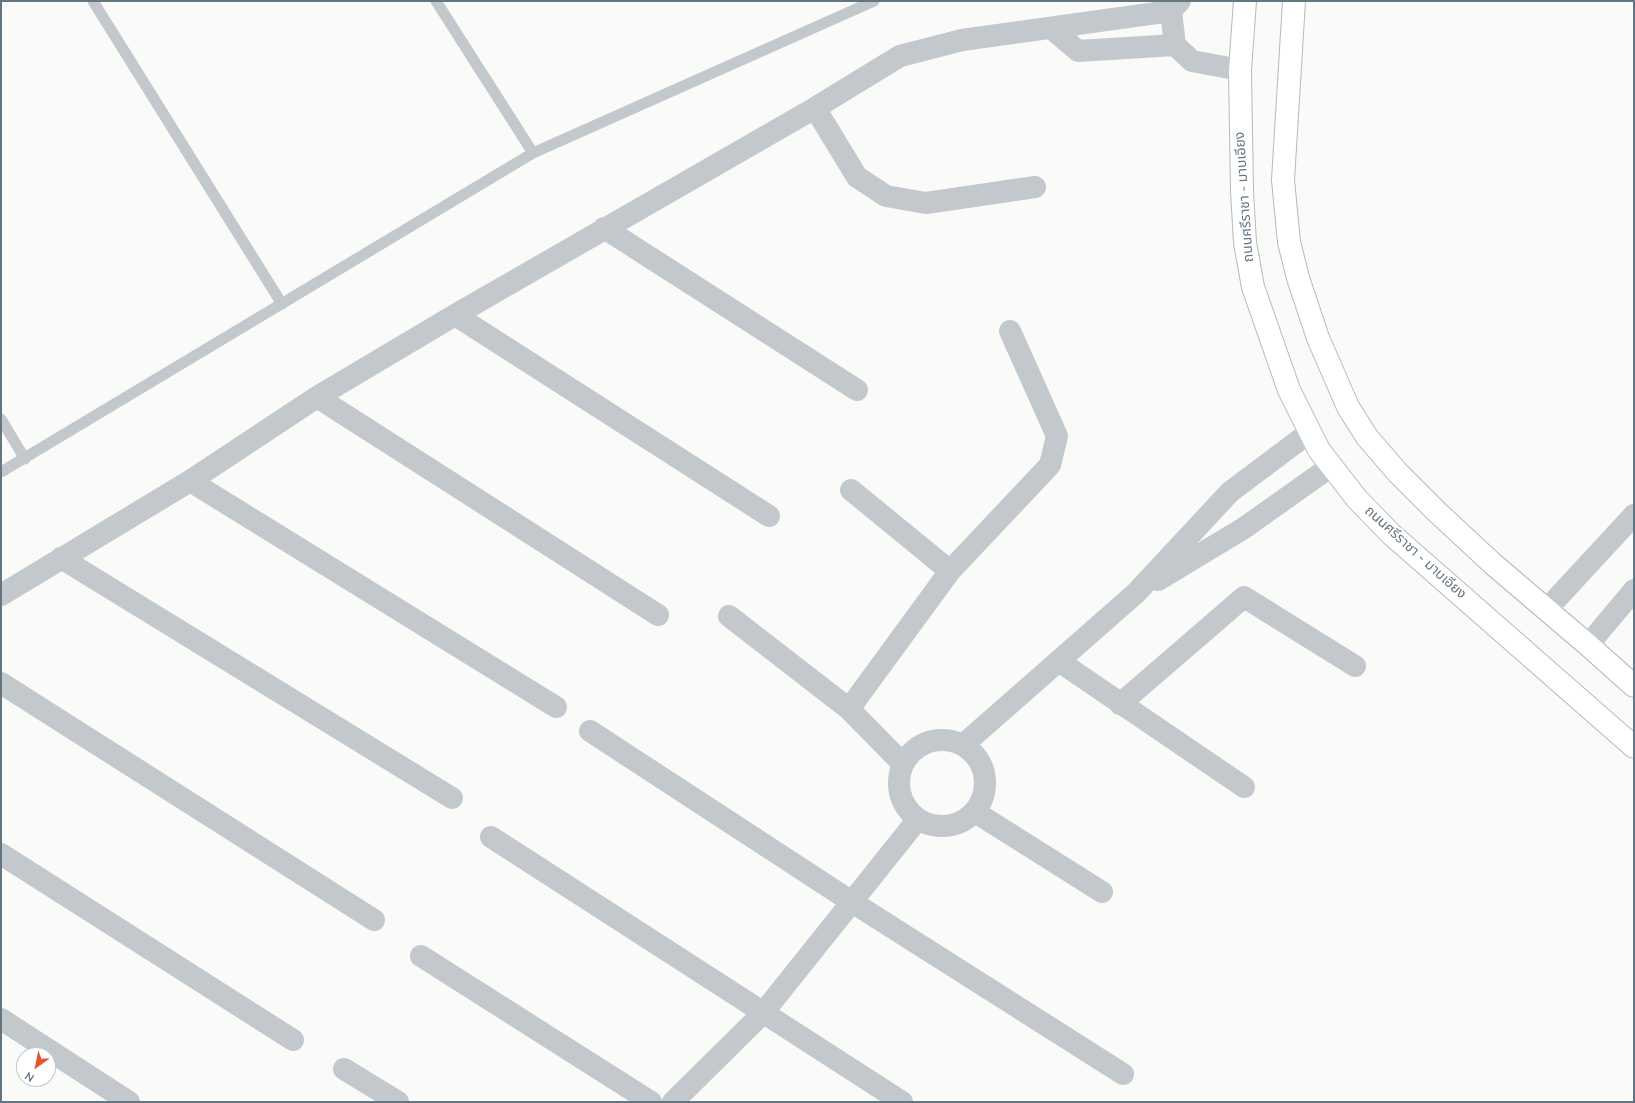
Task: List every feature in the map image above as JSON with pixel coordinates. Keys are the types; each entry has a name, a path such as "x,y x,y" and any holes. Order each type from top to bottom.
{"main road":[{"name":"ถนนศรีราชา - มาบเอียง","path":"1245,1 1240,70 1243,198 1246,243 1252,287 1281,369 1319,450 1330,467 1357,500 1390,534 1634,747"},
{"path":"1294,1 1283,180 1289,242 1298,278 1318,338 1348,407 1367,437 1398,473 1436,511 1493,564 1634,686"}],"street":[{"path":"1,595 190,481 317,397 604,228 815,108 900,56 962,40 1051,28 1176,6 1175,45"},
{"path":"1051,28 1078,51 1175,45 1192,61 1240,70"},
{"path":"815,108 857,177 886,196 926,203 1035,187"},
{"path":"604,228 857,390"},
{"path":"455,315 769,516"},
{"path":"849,709 950,571 1050,465 1057,436 1010,331"},
{"path":"317,397 658,616"},
{"path":"963,745 1060,662 1136,593 1230,492 1310,432"},
{"path":"1136,593 1244,528 1330,467"},
{"path":"190,481 556,707"},
{"path":"851,490 950,571"},
{"path":"1546,609 1634,515"},
{"path":"61,558 452,798"},
{"path":"1588,645 1634,590"},
{"path":"1120,704 1244,598 1355,666"},
{"path":"729,616 849,709 903,764"},
{"path":"1060,662 1120,704 1244,786"},
{"path":"1,683 374,920"},
{"path":"590,731 852,902 1123,1074"},
{"path":"936,740 950,740 963,745 973,753 981,763 985,776 986,789 982,801 975,812 965,820 954,825 941,826 929,824 918,818 909,810 903,800 899,788 903,764 911,752 923,744 936,740"},
{"path":"975,812 1102,892"},
{"path":"673,1102 763,1013 918,818"},
{"path":"491,837 902,1102"},
{"path":"1,854 293,1040"},
{"path":"421,956 651,1102"},
{"path":"1,1019 129,1102"},
{"path":"344,1069 398,1102"}],"lane":[{"path":"93,1 282,304"},
{"path":"436,1 533,153"},
{"path":"1,472 533,153 874,1"},
{"path":"1,419 25,459"}]}
